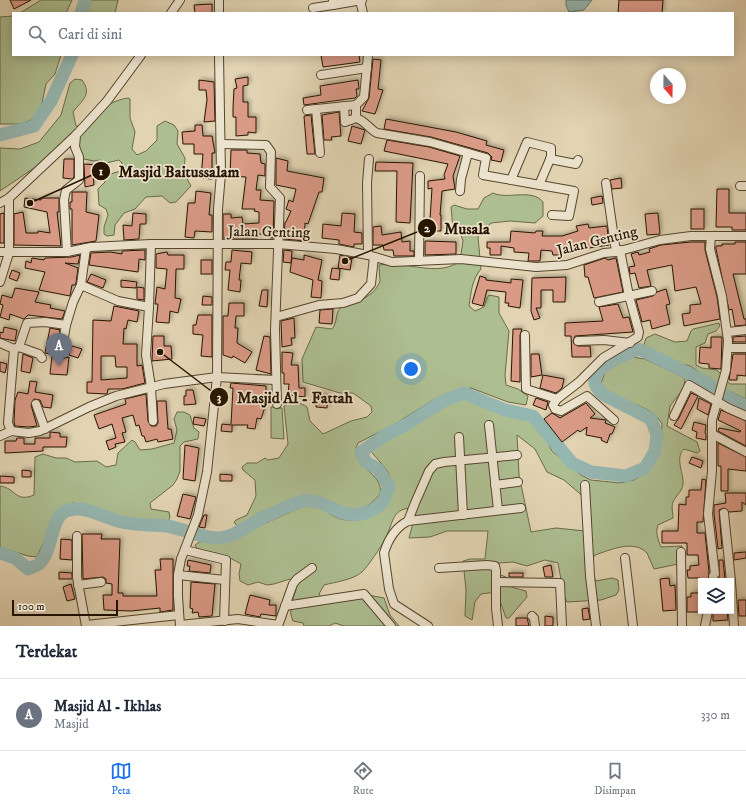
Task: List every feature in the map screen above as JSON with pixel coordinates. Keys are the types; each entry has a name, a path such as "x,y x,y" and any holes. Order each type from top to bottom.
{"street":[{"path":"172,12 180,0"},
{"path":"219,0 219,12"},
{"path":"313,8 333,2 361,0 363,12"},
{"path":"0,203 9,198 76,135 107,101 141,56"},
{"path":"219,56 221,174 217,245 217,378 207,472 195,526 185,550 178,575 180,626 238,619 278,626 296,579 312,568"},
{"path":"307,110 356,105 364,97 368,56"},
{"path":"321,75 367,68"},
{"path":"356,105 356,118"},
{"path":"344,106 345,122 356,118 363,120 371,130 378,133 430,142 486,158 483,175 574,191 569,216 552,215"},
{"path":"316,110 320,153"},
{"path":"67,252 64,200 66,190 79,180 79,156 75,147 76,135"},
{"path":"511,180 527,142 551,148 550,159 539,185"},
{"path":"221,144 266,145 270,148 270,187 280,198 276,317 277,404"},
{"path":"460,191 460,179 468,153"},
{"path":"276,317 314,307 342,303 358,298 372,284 367,190 369,159"},
{"path":"550,159 576,164 578,160"},
{"path":"419,261 420,176"},
{"path":"587,396 561,411 554,409 553,405 557,399 579,382 603,358 614,350 630,343 638,337 639,332 618,251 606,183"},
{"path":"0,282 9,253 9,198"},
{"path":"712,236 710,249 718,276 728,332 726,370 712,420 712,471 708,514 715,574 713,578"},
{"name":"Jalan Genting","path":"0,252 67,252 86,248 151,244 278,244 336,249 392,262 461,259 490,264 554,267 567,265 604,253 618,251 660,240 712,236 746,236"},
{"path":"151,244 146,355 151,387 153,421"},
{"path":"61,354 72,302 81,285 86,248"},
{"path":"81,285 118,301 149,307"},
{"path":"599,302 652,291"},
{"path":"11,431 8,423 16,348 27,323 45,322 66,325"},
{"path":"728,332 746,330"},
{"path":"525,335 526,389 557,399"},
{"path":"578,341 604,340 630,343"},
{"path":"0,343 39,354 42,358"},
{"path":"728,348 746,348"},
{"path":"0,436 11,431 29,433 45,429 89,407 125,393 151,387 183,381 217,378 276,380"},
{"path":"579,382 587,396 614,420"},
{"path":"674,416 689,385 746,416"},
{"path":"36,404 45,429"},
{"path":"489,425 498,510"},
{"path":"712,434 746,452"},
{"path":"459,437 463,515"},
{"path":"408,521 414,503 432,467 444,462 517,455"},
{"path":"495,485 518,482"},
{"path":"585,485 590,576 596,626"},
{"path":"428,626 394,604 384,561 386,546 399,528 408,521 521,508"},
{"path":"724,513 731,578"},
{"path":"77,536 78,585 86,625 179,615"},
{"path":"185,550 225,559 224,621"},
{"path":"681,552 682,626"},
{"path":"625,558 633,626"},
{"path":"439,568 494,565 496,570 498,626"},
{"path":"178,575 225,580"},
{"path":"78,585 102,582"},
{"path":"496,582 560,583 562,626"},
{"path":"285,606 364,594 391,626"},
{"path":"705,626 707,614"},
{"path":"733,614 734,626"},
{"path":"532,616 534,618 535,626"}],"green space":[{"path":"41,0 72,0 66,12 22,12"},
{"path":"91,0 118,0 115,12 87,12"},
{"path":"12,16 12,56 61,56 55,74 46,84 42,103 36,115 29,121 19,124 0,124 0,17"},
{"path":"75,79 82,80 86,90 85,98 73,112 76,126 89,125 109,105 128,98 130,99 130,118 135,132 132,149 137,155 146,151 157,140 157,126 165,121 174,125 178,131 177,144 185,158 184,173 191,186 176,202 170,203 162,196 146,197 135,209 124,213 115,225 114,235 107,236 104,234 104,227 108,215 106,209 99,205 98,189 105,182 106,175 121,171 122,163 119,160 106,163 100,160 94,161 84,159 82,157 79,145 62,144 46,160 0,191 0,148 20,149 39,142 61,115 70,83"},
{"path":"493,193 499,195 533,196 543,202 543,216 535,223 510,221 491,223 478,237 481,269 471,291 469,306 475,311 484,307 489,295 499,297 499,313 509,331 505,375 506,385 518,389 528,396 526,405 508,402 471,388 457,391 435,399 395,424 358,443 356,451 357,458 377,480 380,486 380,494 371,503 362,508 354,509 345,508 319,499 302,499 275,507 243,526 238,527 234,522 247,515 256,496 255,480 243,470 242,467 247,463 257,463 265,458 268,460 279,458 288,444 284,406 290,403 296,403 307,407 310,421 323,434 351,421 367,417 372,412 371,406 353,393 340,393 303,382 302,359 316,327 332,329 340,308 363,299 373,292 380,281 379,265 401,265 436,269 444,268 460,261 463,241 461,235 453,229 451,207 454,205 467,209 478,209 484,198"},
{"path":"719,323 720,326 716,331 708,334 705,343 696,347 696,365 702,368 717,370 730,384 746,384 746,399 724,389 690,366 673,362 644,345 646,338 655,334 675,342 687,341 693,329"},
{"path":"632,357 645,359 685,378 684,388 670,406 667,426 697,442 700,451 697,453 684,449 681,452 680,465 683,485 673,502 673,518 658,525 657,528 657,536 661,547 682,546 683,563 654,569 647,553 642,549 629,546 615,548 595,555 592,561 592,568 596,581 612,578 618,580 619,590 616,595 601,600 567,602 564,596 558,563 545,560 527,566 513,562 499,563 498,574 506,577 507,584 511,587 526,591 527,597 509,618 506,618 497,592 481,594 475,602 472,620 465,616 466,590 463,561 470,559 485,559 488,531 447,531 430,537 409,538 417,508 408,508 402,510 395,516 383,542 362,572 349,579 324,585 319,594 326,603 368,595 384,598 390,615 399,626 344,626 335,623 329,626 304,626 303,623 293,621 291,606 296,590 290,579 267,585 258,582 248,585 240,581 239,574 241,564 220,554 198,551 195,545 199,542 230,539 306,505 320,505 330,514 341,519 353,520 366,518 377,513 385,505 390,494 391,480 385,468 370,450 372,447 444,405 464,398 481,403 507,415 528,418 543,433 552,451 581,475 591,480 620,483 634,480 648,471 661,440 662,424 649,411 623,400 607,390 601,383 606,370","holes":["517,435 535,449 547,472 564,480 586,499 585,531 556,528 531,532 519,475"]},
{"path":"271,407 282,408 284,439 271,438"},
{"path":"177,412 184,412 190,415 194,428 199,432 198,439 184,442 180,446 180,471 173,485 150,503 151,509 169,512 170,518 166,523 125,518 99,511 94,507 73,503 64,507 55,517 37,557 28,556 0,547 0,486 9,489 19,496 28,497 34,495 35,457 43,454 56,458 66,458 75,462 97,461 106,467 116,465 118,453 132,440 140,450 152,449 174,443 177,430 174,419"}],"water":[{"path":"566,0 592,0 584,10 569,12 566,5"}],"building":[{"path":"10,0 31,0 14,9"},
{"path":"619,0 663,0 662,12 618,12"},
{"path":"212,4 212,12 195,12 194,5"},
{"path":"321,56 359,56 360,62 323,67"},
{"path":"373,59 381,60 378,89 383,90 375,114 362,111 369,98"},
{"path":"248,77 248,85 243,86 243,102 248,102 248,117 256,117 256,133 248,132 248,135 236,136 236,117 233,117 234,89 237,88 235,79"},
{"path":"199,80 214,82 215,121 204,122 207,100 206,90 199,90"},
{"path":"358,80 359,89 356,89 357,96 355,98 304,105 303,98 321,95 320,86"},
{"path":"339,112 341,136 331,137 332,140 324,140 322,115"},
{"path":"311,115 315,154 307,154 304,116"},
{"path":"386,119 456,132 487,141 486,145 504,150 501,162 491,160 492,157 488,153 431,137 384,129"},
{"path":"195,125 202,125 203,136 212,136 215,153 212,153 212,179 201,178 203,154 194,154 194,144 183,144 182,132 195,131"},
{"path":"352,126 365,130 361,144 348,141"},
{"path":"387,140 429,147 460,156 453,176 455,189 442,191 440,215 441,231 427,231 427,220 430,220 432,188 428,189 428,181 445,179 444,175 448,164 384,151"},
{"path":"231,150 247,150 247,153 260,154 261,163 265,164 265,176 258,175 256,190 261,190 260,200 274,201 273,238 270,238 271,234 258,234 258,238 223,238 223,214 231,214 231,218 242,217 243,224 259,223 259,212 254,211 255,209 242,209 246,177 230,176"},
{"path":"276,158 288,161 287,171 324,178 322,192 319,192 308,224 305,223 304,241 284,239 285,222 291,211 286,209 289,200 293,202 296,189 276,185"},
{"path":"64,159 74,159 74,177 72,179 63,178"},
{"path":"376,162 413,163 410,223 396,222 397,171 375,171"},
{"path":"84,164 97,165 97,174 93,173 94,185 85,187"},
{"path":"621,178 622,188 612,189 610,180"},
{"path":"717,189 729,189 729,213 746,213 746,230 732,230 732,227 716,227"},
{"path":"196,191 211,193 209,215 212,215 212,232 195,231 194,238 185,237 188,203 195,203"},
{"path":"72,192 87,192 86,212 99,215 96,241 72,245 72,209 70,209 70,202 72,202"},
{"path":"602,196 603,203 592,205 591,198"},
{"path":"25,198 41,200 42,198 59,198 59,212 57,212 61,246 14,245 14,214 23,212 26,233 38,233 38,231 50,233 47,212 24,207"},
{"path":"691,209 704,209 704,229 691,229"},
{"path":"4,213 4,243 0,243 0,214"},
{"path":"133,213 146,214 146,224 140,224 139,239 124,240 123,225 132,226"},
{"path":"342,213 355,214 354,232 362,233 362,244 354,244 354,247 339,244 339,240 322,238 323,224 341,226"},
{"path":"658,213 660,234 647,235 645,214"},
{"path":"588,224 589,228 607,226 609,245 562,252 563,255 553,255 552,251 541,250 540,261 528,261 529,253 514,252 514,248 501,246 501,255 490,255 490,248 487,248 487,242 510,242 511,231 535,233 536,231 543,231 542,236 562,236 578,231 576,226"},
{"path":"381,226 382,235 401,232 402,242 410,241 410,251 414,251 414,256 394,256 393,250 384,250 383,245 373,245 373,227"},
{"path":"425,241 456,242 456,254 425,255"},
{"path":"705,242 705,250 717,297 720,319 684,326 682,314 690,313 690,305 701,304 696,287 675,291 672,265 647,270 651,286 639,288 635,273 630,274 629,267 635,266 631,254 638,252 639,255 650,252 649,249 661,245"},
{"path":"735,242 746,242 746,274 733,274 744,319 746,319 746,325 735,326 732,309 729,310 716,246 722,246 722,244 735,244"},
{"path":"145,250 145,260 139,259 138,272 89,265 91,253 110,252 122,254 122,251"},
{"path":"232,250 252,252 251,264 241,263 239,280 241,280 240,292 228,290 230,270 225,270 226,262 231,262"},
{"path":"284,250 292,251 291,263 283,262"},
{"path":"167,252 168,255 184,255 184,269 176,269 175,298 181,299 178,313 170,311 169,323 156,322 158,304 155,304 157,287 165,289 167,269 156,268 156,254"},
{"path":"80,255 78,264 65,263 78,268 76,283 75,285 72,285 70,296 39,290 45,272 25,268 26,261 31,263 32,258 44,260 45,258 72,257"},
{"path":"304,255 322,260 318,280 322,281 321,298 311,297 313,280 290,272 292,258 304,260"},
{"path":"340,255 352,258 350,270 338,268"},
{"path":"605,258 608,260 616,258 623,292 594,298 588,277 585,277 584,265"},
{"path":"201,260 212,260 212,274 201,274"},
{"path":"332,268 340,269 339,280 330,279"},
{"path":"12,270 20,273 17,281 9,278"},
{"path":"91,274 106,280 103,288 87,282"},
{"path":"480,276 486,278 486,280 511,283 511,279 523,280 520,308 508,306 509,303 505,303 506,292 487,290 483,306 472,303"},
{"path":"566,277 565,302 553,302 553,290 541,290 541,308 536,308 540,318 534,320 531,311 532,278"},
{"path":"121,280 137,282 136,288 121,287"},
{"path":"137,287 144,288 144,300 137,299"},
{"path":"15,288 39,292 35,302 51,305 50,308 65,311 62,319 28,315 24,319 10,314 9,320 0,317 3,305 0,304 2,295 12,298"},
{"path":"666,289 670,304 666,305 670,324 652,329 650,320 642,322 636,300 653,296 657,292"},
{"path":"262,290 268,290 267,307 259,306"},
{"path":"203,296 212,297 212,305 202,305"},
{"path":"229,303 244,303 244,316 236,316 235,328 238,328 237,343 252,352 245,363 233,356 232,358 223,355 223,316 228,316"},
{"path":"618,304 623,318 629,317 633,332 575,336 573,341 574,344 578,346 590,346 591,357 572,357 571,336 565,336 565,323 603,321 599,307"},
{"path":"114,306 139,311 137,322 128,320 126,329 124,328 123,344 137,344 137,366 142,365 145,383 122,389 108,389 107,394 87,393 87,382 92,382 93,320 111,321","holes":["101,356 115,356 116,367 127,367 127,378 101,380"]},
{"path":"333,309 332,324 319,323 320,310"},
{"path":"198,315 212,315 212,357 201,356 203,335 193,334 193,325 196,325"},
{"path":"294,318 295,338 291,338 292,345 282,347 281,321"},
{"path":"4,327 17,330 15,341 0,338 0,332 3,333"},
{"path":"50,328 60,330 56,355 45,353"},
{"path":"513,329 522,329 520,335 520,382 511,381"},
{"path":"153,336 164,336 164,346 171,346 172,359 152,361"},
{"path":"264,336 270,337 271,374 256,370"},
{"path":"746,336 746,342 733,342 733,337"},
{"path":"711,337 722,337 721,369 709,368 709,364 699,363 700,347 711,348"},
{"path":"72,346 82,349 78,358 69,355"},
{"path":"282,352 293,353 291,365 298,365 299,388 305,388 305,397 288,395 289,384 284,384 284,373 282,373"},
{"path":"23,354 33,358 30,373 21,371"},
{"path":"531,354 539,354 542,375 531,377"},
{"path":"733,354 746,354 746,376 737,375 737,380 729,380"},
{"path":"52,356 60,359 69,357 67,375 50,374"},
{"path":"0,362 7,364 5,373 0,371"},
{"path":"543,375 564,379 562,388 556,393 540,388"},
{"path":"30,381 37,382 35,392 53,395 51,408 43,407 40,400 34,399 31,405 37,426 15,426 15,400 18,392 28,394"},
{"path":"231,383 266,386 266,394 271,394 271,404 266,404 261,419 257,418 255,429 247,428 248,425 232,425 232,432 221,431 222,424 231,425 233,388 230,388"},
{"path":"186,390 193,390 196,404 184,405"},
{"path":"691,393 698,396 681,429 674,425"},
{"path":"146,394 148,421 151,426 156,426 158,423 157,401 166,401 168,429 171,429 173,439 158,442 157,439 146,442 144,436 142,436 139,425 136,426 133,415 122,418 126,432 122,433 125,442 115,444 116,447 109,450 106,441 116,438 112,424 99,429 94,415 126,404 125,399"},
{"path":"317,394 328,395 327,408 316,407"},
{"path":"536,398 548,402 546,410 533,405"},
{"path":"699,398 711,404 708,415 697,409"},
{"path":"586,403 595,414 590,418 606,420 605,423 615,427 612,434 610,434 607,443 601,440 602,438 586,435 587,427 580,432 578,430 562,442 544,419 552,413 560,418"},
{"path":"721,410 746,421 746,446 718,431 719,428 741,431 718,420"},
{"path":"194,417 206,419 204,426 193,424"},
{"path":"694,422 706,425 706,440 696,438 697,432 692,430"},
{"path":"50,432 60,433 60,437 67,437 66,447 43,447 43,451 5,453 5,441 16,441 17,438 24,438 24,444 35,444 35,438 50,438"},
{"path":"718,443 746,457 746,471 728,469 728,491 721,491 721,466 718,466"},
{"path":"185,445 199,448 195,481 183,479"},
{"path":"692,457 703,461 701,468 689,463"},
{"path":"22,470 31,471 31,477 22,477"},
{"path":"220,474 232,475 232,481 220,481"},
{"path":"0,476 14,477 14,483 0,483"},
{"path":"702,479 706,480 703,522 697,522 697,533 705,533 708,578 688,578 687,570 690,570 690,566 699,565 698,555 687,555 687,543 662,543 662,531 678,531 679,504 686,505 686,497 689,497 689,490 701,490"},
{"path":"725,493 746,493 746,505 742,502 742,511 729,512 724,508 719,510 722,548 718,549 714,505 726,503"},
{"path":"183,494 196,497 190,519 177,516"},
{"path":"204,515 207,515 205,528 199,527"},
{"path":"82,534 102,534 101,539 120,539 118,593 123,593 123,596 157,596 155,570 161,570 160,559 173,559 173,610 160,612 160,608 131,611 104,610 103,595 112,595 112,584 106,583 106,579 103,577 83,579"},
{"path":"61,539 72,540 72,560 60,559"},
{"path":"746,552 746,558 734,560 734,553"},
{"path":"188,560 211,565 210,573 189,571 190,566 187,566"},
{"path":"719,560 723,560 725,578 719,578"},
{"path":"551,565 553,577 545,577 543,567"},
{"path":"59,572 72,573 72,579 59,579"},
{"path":"509,573 523,573 523,577 509,577"},
{"path":"669,578 670,586 675,585 676,610 663,611 660,579"},
{"path":"191,582 215,584 212,616 199,617 198,612 192,613 193,609 190,608"},
{"path":"71,584 75,599 67,601 63,587"},
{"path":"691,593 698,593 698,612 687,612 687,597 691,597"},
{"path":"250,595 270,600 269,605 276,605 276,616 261,614 260,617 245,614"},
{"path":"738,600 746,600 746,616 739,616"},
{"path":"588,608 590,619 583,620 582,609"},
{"path":"713,614 727,614 728,620 713,621"},
{"path":"545,616 553,617 553,626 545,626"},
{"path":"516,618 527,618 529,626 516,626"}],"waterway":[{"path":"81,12 85,0"},
{"path":"0,135 34,126 51,101 72,56"},
{"path":"0,553 15,558 28,569 38,565 44,559 57,521 66,511 73,509 86,510 124,523 167,526 217,538 223,538 236,533 266,516 303,501 317,502 338,511 350,514 363,513 375,509 384,500 389,486 378,469 366,462 361,452 384,436 409,423 443,401 464,393 505,410 533,416 572,463 591,472 626,476 645,468 655,451 657,435 651,419 604,395 596,387 595,379 598,372 604,366 613,360 639,349 706,382 727,397 746,406"}],"place":[{"name":"Masjid Baitussalam","path":"30,203"},
{"name":"Musala","path":"345,261"},
{"name":"Masjid Al - Fattah","path":"160,352"},
{"name":"Masjid Al - Ikhlas","path":"59,366"}]}
